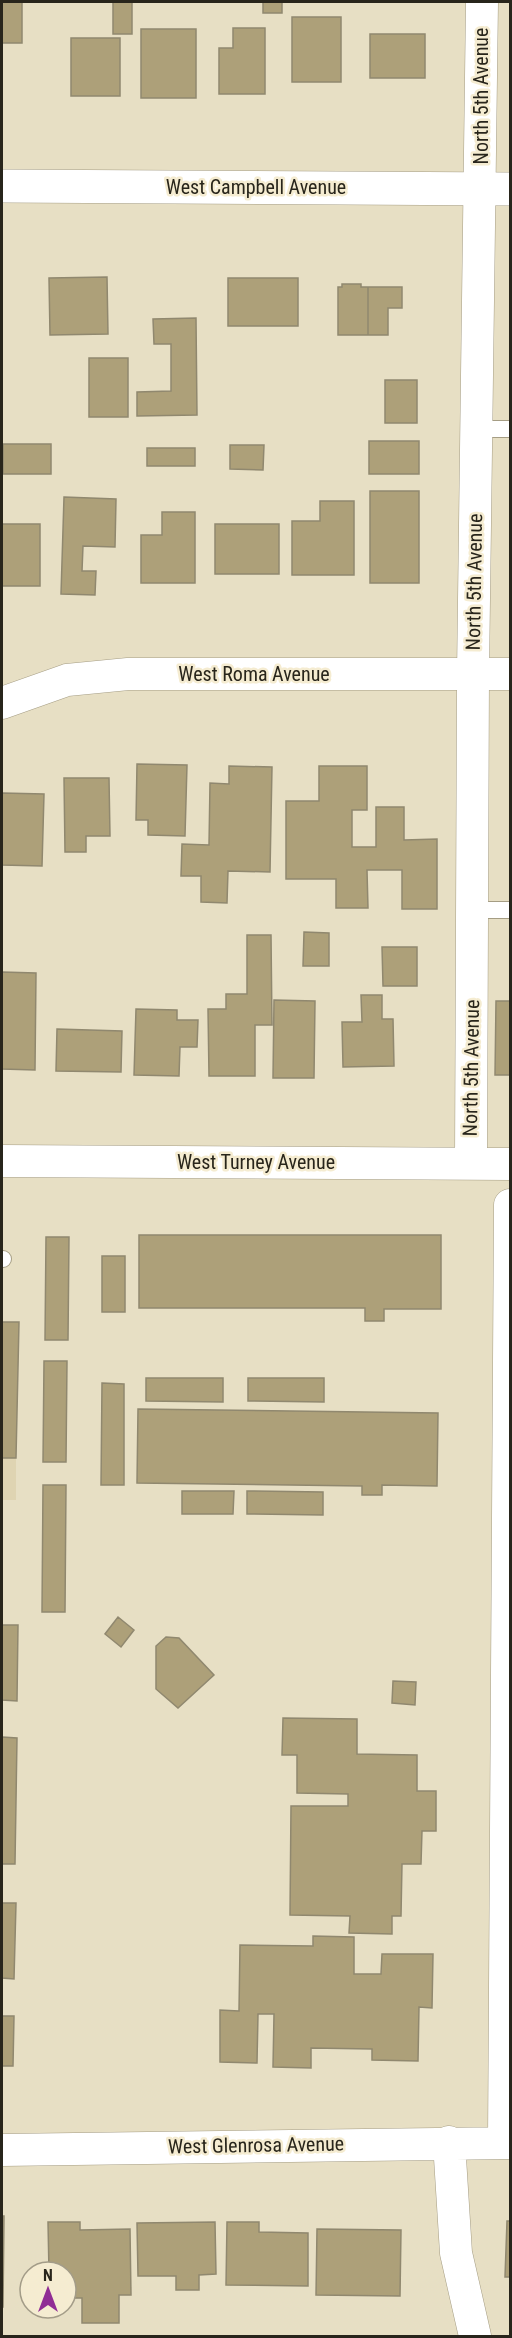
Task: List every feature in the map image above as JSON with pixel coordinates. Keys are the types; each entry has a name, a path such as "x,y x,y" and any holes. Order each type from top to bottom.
{"street":[{"name":"North 5th Avenue","path":"471,1163 476,429 495,188 482,2"},
{"name":"West Campbell Avenue","path":"2,186 495,188"},
{"name":"West Roma Avenue","path":"2,703 67,680 128,674 510,674"},
{"name":"West Turney Avenue","path":"2,1161 510,1164"},
{"path":"507,2143 510,1205"},
{"path":"449,2142 456,2253 475,2337"},
{"name":"West Glenrosa Avenue","path":"2,2150 449,2142 507,2143"}],"lane":[{"path":"476,429 510,429"},
{"path":"473,910 510,910"}],"shaded area":[{"path":"2,1458 16,1458 16,1500 2,1500"}],"building":[{"path":"2,2 22,2 22,43 2,43"},
{"path":"113,2 132,2 132,34 113,34"},
{"path":"263,2 282,2 282,13 263,13"},
{"path":"292,17 341,17 341,82 292,82"},
{"path":"233,28 265,28 265,94 219,94 219,48 233,48"},
{"path":"141,29 196,29 196,98 141,98"},
{"path":"370,34 425,34 425,78 370,78"},
{"path":"71,38 120,38 120,96 71,96"},
{"path":"107,277 108,334 50,335 49,278"},
{"path":"228,278 298,278 298,326 228,326"},
{"path":"342,284 361,284 361,287 368,287 368,335 338,335 338,287 342,287"},
{"path":"368,287 402,287 402,308 388,308 388,335 368,335"},
{"path":"196,318 197,415 137,416 137,392 171,391 171,344 154,344 153,319"},
{"path":"89,358 128,358 128,417 89,417"},
{"path":"385,380 417,380 417,423 385,423"},
{"path":"369,441 419,441 419,474 369,474"},
{"path":"3,444 51,444 51,474 3,474"},
{"path":"230,445 264,445 263,470 230,469"},
{"path":"147,448 195,448 195,466 147,466"},
{"path":"370,491 419,491 419,583 370,583"},
{"path":"64,497 116,499 115,547 83,546 82,571 96,571 95,595 61,594"},
{"path":"320,501 354,501 354,575 292,575 292,521 320,521"},
{"path":"162,512 195,512 195,583 141,583 141,535 162,535"},
{"path":"2,524 40,524 40,586 2,586"},
{"path":"215,524 279,524 279,574 215,574"},
{"path":"137,764 187,765 185,836 148,835 148,820 136,820"},
{"path":"229,766 272,767 270,872 228,871 227,903 201,902 201,876 181,876 182,844 209,845 210,783 229,784"},
{"path":"319,766 367,766 367,810 352,810 352,847 376,847 376,807 404,807 404,840 437,839 437,909 402,909 402,870 367,870 368,908 336,908 336,879 286,879 286,801 319,801"},
{"path":"64,778 109,778 110,836 86,836 86,852 65,852"},
{"path":"2,793 44,794 42,866 2,865"},
{"path":"304,932 329,933 329,966 303,966"},
{"path":"247,935 271,935 272,1025 255,1025 255,1076 209,1076 208,1009 226,1009 226,994 247,994"},
{"path":"382,947 417,947 417,986 383,986"},
{"path":"2,972 36,973 35,1070 2,1069"},
{"path":"361,995 382,995 382,1019 393,1019 394,1066 343,1067 342,1022 362,1022"},
{"path":"274,1000 315,1001 314,1078 273,1078"},
{"path":"496,1001 510,1001 510,1075 495,1075"},
{"path":"136,1009 177,1010 177,1020 198,1020 197,1047 180,1047 179,1076 134,1075"},
{"path":"57,1029 122,1031 121,1072 56,1071"},
{"path":"139,1235 441,1235 441,1309 384,1309 384,1321 365,1321 365,1308 139,1308"},
{"path":"46,1237 69,1237 68,1340 45,1340"},
{"path":"102,1256 125,1256 125,1312 102,1312"},
{"path":"2,1322 19,1322 16,1458 2,1458"},
{"path":"44,1361 67,1361 66,1462 43,1462"},
{"path":"146,1378 223,1378 223,1402 146,1401"},
{"path":"248,1378 324,1378 324,1402 248,1401"},
{"path":"102,1383 124,1384 124,1485 101,1485"},
{"path":"138,1409 438,1413 437,1486 382,1485 382,1495 362,1495 362,1486 137,1483"},
{"path":"43,1485 66,1485 65,1612 42,1612"},
{"path":"182,1491 234,1491 233,1514 182,1514"},
{"path":"247,1491 323,1492 323,1515 247,1514"},
{"path":"118,1617 134,1630 121,1647 105,1634"},
{"path":"2,1625 18,1625 17,1701 2,1700"},
{"path":"166,1637 179,1638 214,1675 178,1708 156,1689 156,1646"},
{"path":"393,1681 416,1682 415,1705 392,1703"},
{"path":"283,1718 357,1719 357,1754 417,1755 417,1791 436,1791 436,1831 422,1831 421,1864 402,1864 401,1916 392,1916 392,1934 349,1933 350,1916 290,1915 291,1806 348,1806 348,1794 297,1793 297,1755 282,1755"},
{"path":"2,1737 17,1738 15,1864 2,1864"},
{"path":"2,1903 16,1903 14,1979 2,1978"},
{"path":"313,1936 354,1937 354,1974 381,1974 382,1954 433,1954 432,2008 419,2007 418,2061 372,2060 372,2049 311,2048 311,2068 273,2067 274,2014 258,2014 257,2063 220,2062 220,2010 239,2011 240,1945 313,1946"},
{"path":"2,2016 14,2016 13,2066 2,2066"},
{"path":"2,2216 4,2216 3,2307 2,2307"},
{"path":"507,2221 510,2221 510,2277 505,2277"},
{"path":"48,2222 80,2222 80,2230 130,2229 131,2295 119,2295 119,2323 82,2323 82,2298 78,2298 78,2260 49,2260"},
{"path":"215,2222 216,2274 199,2275 199,2290 176,2290 176,2276 138,2276 137,2223"},
{"path":"227,2222 259,2222 259,2232 308,2233 308,2286 226,2285"},
{"path":"317,2229 401,2230 400,2296 316,2295"}]}
